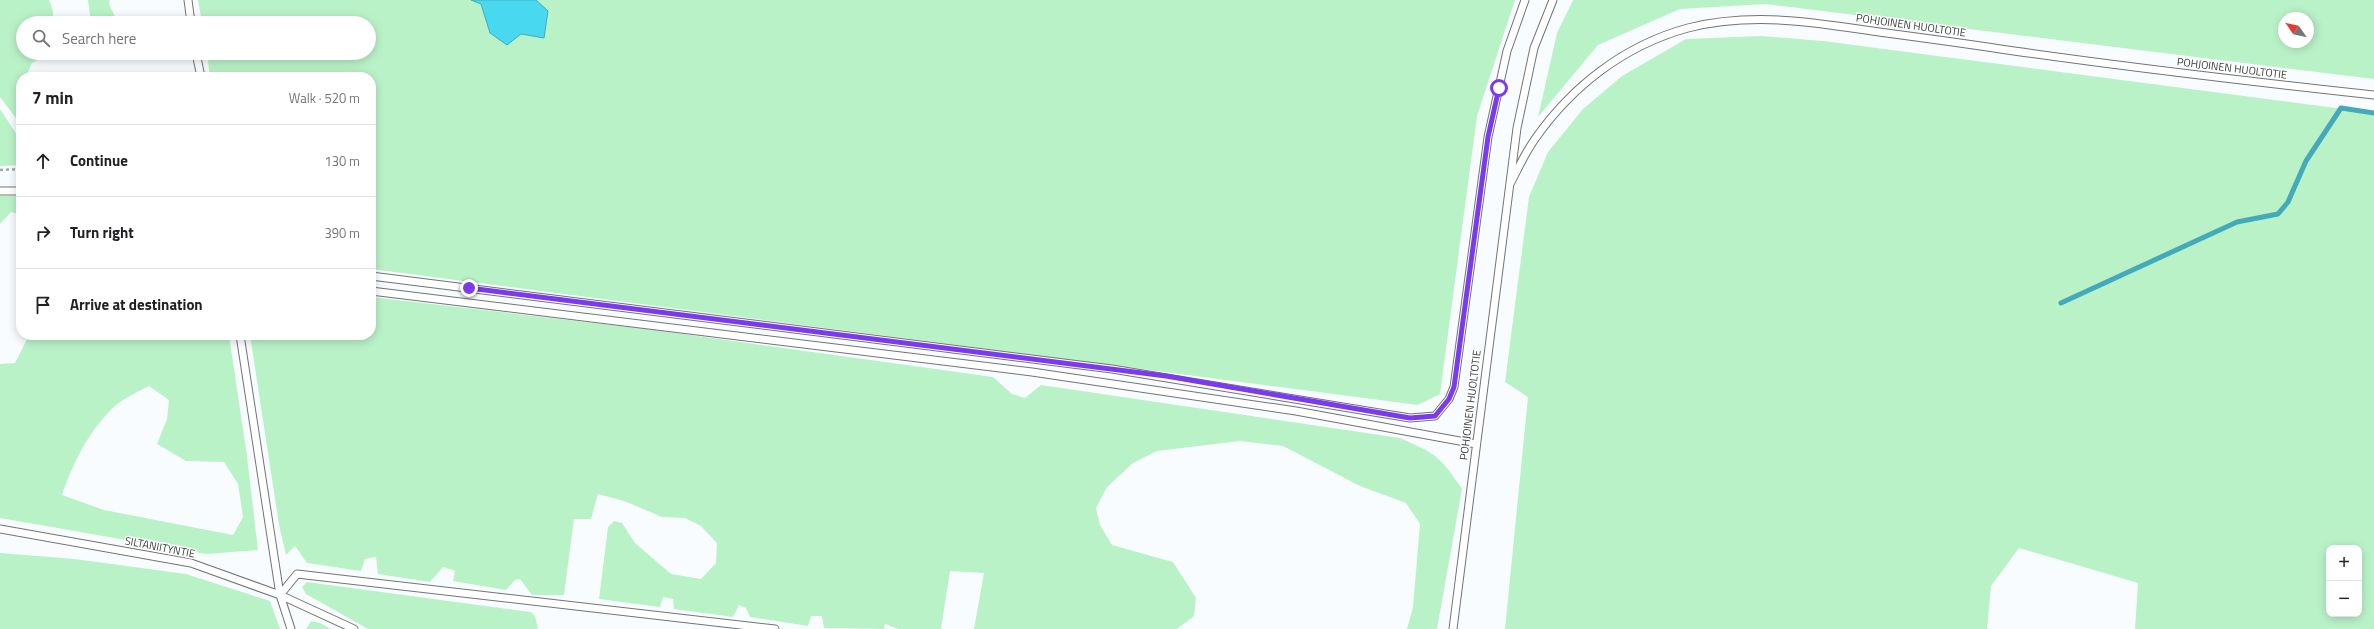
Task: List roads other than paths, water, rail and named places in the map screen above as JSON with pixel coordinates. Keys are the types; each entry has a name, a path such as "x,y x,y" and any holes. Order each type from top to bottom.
{"lane":[{"path":"188,0 190,16"},
{"path":"376,277 1128,371 1410,418 1435,416 1449,399 1454,387 1488,137 1507,51 1525,0"},
{"name":"POHJOINEN HUOLTOTIE","path":"1453,629 1510,184 1527,74 1534,48 1553,0"},
{"name":"POHJOINEN HUOLTOTIE","path":"1510,184 1534,140 1567,98 1605,66 1645,44 1686,29 1728,19 1772,19 1825,24 2126,67 2374,95"},
{"path":"197,60 200,72"},
{"path":"0,191 16,191"},
{"path":"376,292 1032,372 1296,411 1476,444"},
{"path":"241,340 280,595 291,629"},
{"name":"SILTANIITYNTIE","path":"0,528 191,563 280,595 354,629"},
{"path":"280,595 297,574 775,629"}],"water":[{"path":"471,0 536,0 548,11 544,38 521,34 507,45 490,33 481,4"}],"waterway":[{"path":"2061,303 2237,222 2278,214 2288,202 2306,161 2341,108 2374,113"}]}
